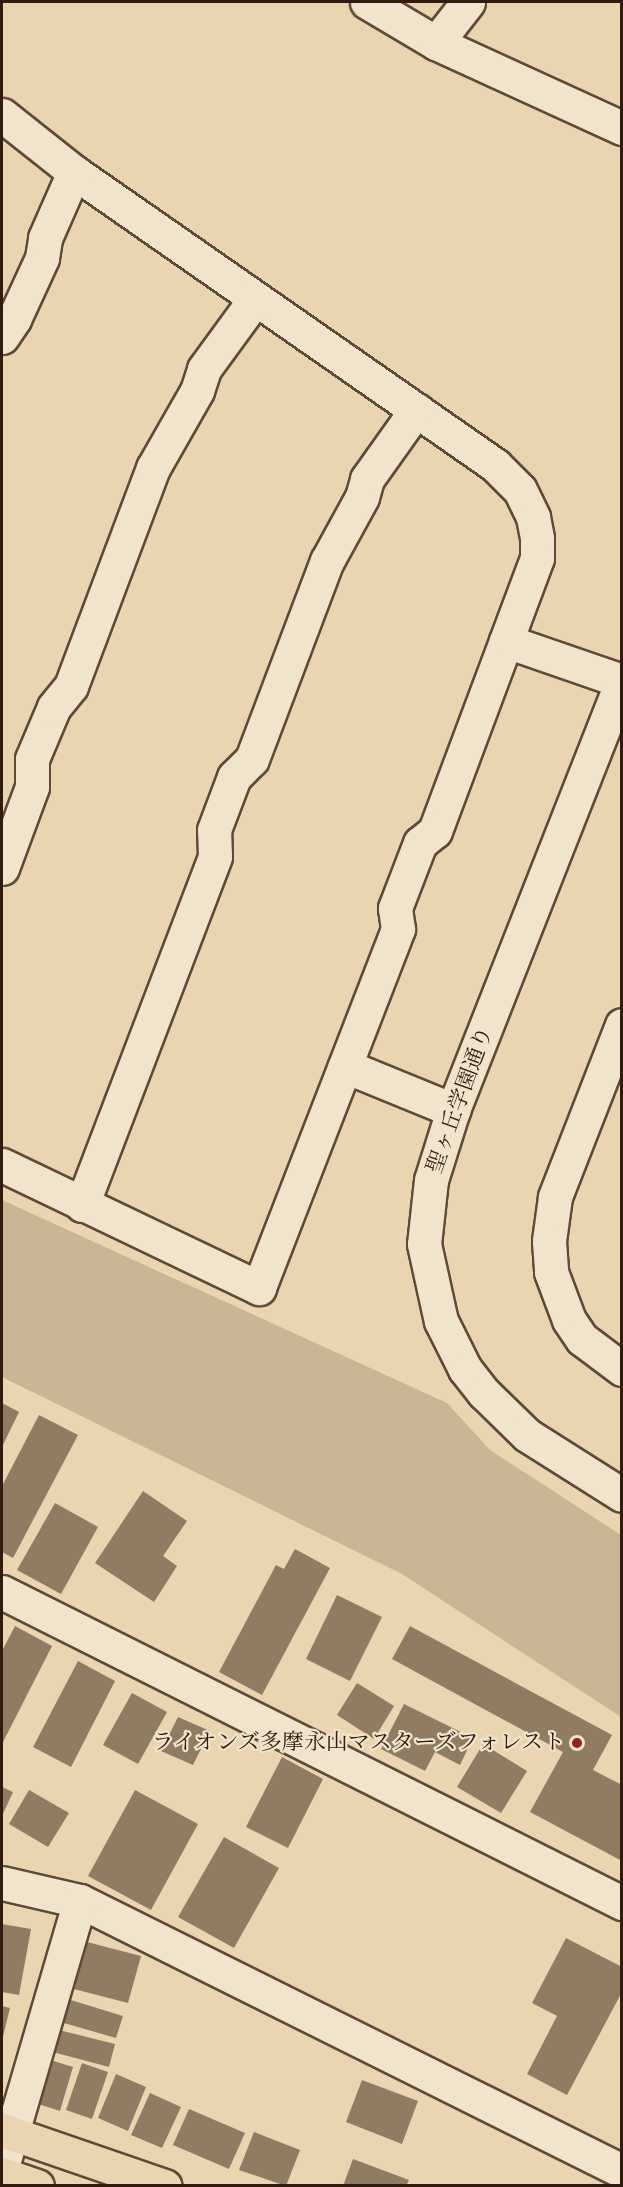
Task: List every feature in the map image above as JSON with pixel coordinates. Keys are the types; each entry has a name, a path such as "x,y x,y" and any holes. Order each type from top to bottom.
{"main road":[{"path":"7,2131 165,2186"},
{"path":"2,2174 37,2186"}],"street":[{"path":"367,2 402,27 436,44 621,128"},
{"path":"436,44 468,2"},
{"path":"2,115 74,172 495,465 520,490 533,518 537,558 435,831 420,843 395,908 398,929 259,1288 2,1166"},
{"path":"2,337 14,319 42,258 45,238 74,172"},
{"path":"2,868 32,787 32,759 54,707 71,686 153,468 197,391 204,369 255,299"},
{"path":"82,1205 215,856 214,830 234,777 252,759 327,561 362,497 367,479 416,410"},
{"path":"506,641 621,681"},
{"name":"聖ヶ丘学園通り","path":"621,681 453,1110 431,1180 424,1244 434,1296 448,1337 465,1369 502,1414 527,1435 621,1495"},
{"path":"621,1025 555,1197 549,1241 551,1272 569,1320 582,1339 621,1369"},
{"path":"345,1066 453,1110"},
{"path":"2,1592 621,1903"},
{"path":"2,1883 80,1901 621,2171"},
{"path":"2,2167 7,2131 80,1901"}],"shaded area":[{"path":"2,1200 447,1403 490,1450 621,1535 621,1717 402,1574 2,1377"}],"building":[{"path":"2,1403 19,1412 2,1447"},
{"path":"39,1415 78,1435 13,1558 2,1552 2,1486"},
{"path":"143,1491 187,1521 163,1556 177,1566 154,1602 95,1563"},
{"path":"55,1503 98,1527 61,1594 17,1570"},
{"path":"295,1549 330,1568 262,1695 219,1672 276,1565 284,1569"},
{"path":"337,1595 382,1617 350,1681 306,1659"},
{"path":"15,1626 52,1646 2,1744 2,1651"},
{"name":"ライオンズ多摩永山マスターズフォレスト","path":"410,1626 612,1735 593,1770 622,1785 622,1861 530,1812 563,1752 392,1659"},
{"path":"78,1661 115,1681 71,1767 33,1747"},
{"path":"357,1683 394,1706 374,1739 337,1715"},
{"path":"132,1693 167,1712 138,1764 103,1745"},
{"path":"404,1704 473,1738 460,1765 435,1752 425,1771 381,1749"},
{"path":"178,1717 210,1731 193,1765 161,1751"},
{"path":"483,1744 527,1771 501,1813 457,1787"},
{"path":"282,1757 323,1779 288,1848 246,1827"},
{"path":"2,1787 13,1792 2,1816"},
{"path":"29,1790 69,1813 48,1847 9,1824"},
{"path":"135,1790 198,1824 151,1910 88,1876"},
{"path":"224,1837 279,1868 234,1948 178,1917"},
{"path":"2,1924 31,1929 19,1995 2,1992"},
{"path":"566,1938 622,1967 622,1992 567,2095 527,2074 557,2016 532,2003"},
{"path":"83,1941 141,1956 128,2003 70,1988"},
{"path":"64,1998 123,2016 116,2038 57,2021"},
{"path":"2,2006 10,2008 2,2041"},
{"path":"55,2029 115,2044 109,2067 49,2051"},
{"path":"47,2059 73,2067 60,2111 38,2104 43,2088 38,2087"},
{"path":"82,2063 108,2072 92,2119 66,2110"},
{"path":"116,2074 146,2087 128,2131 98,2118"},
{"path":"362,2080 418,2101 402,2144 346,2122"},
{"path":"150,2093 181,2107 162,2148 131,2135"},
{"path":"189,2109 245,2133 229,2169 173,2145"},
{"path":"254,2132 300,2150 286,2186 239,2170"},
{"path":"353,2159 409,2180 406,2186 343,2186"}],"place":[{"name":"ライオンズ多摩永山マスターズフォレスト","path":"577,1743"}]}
